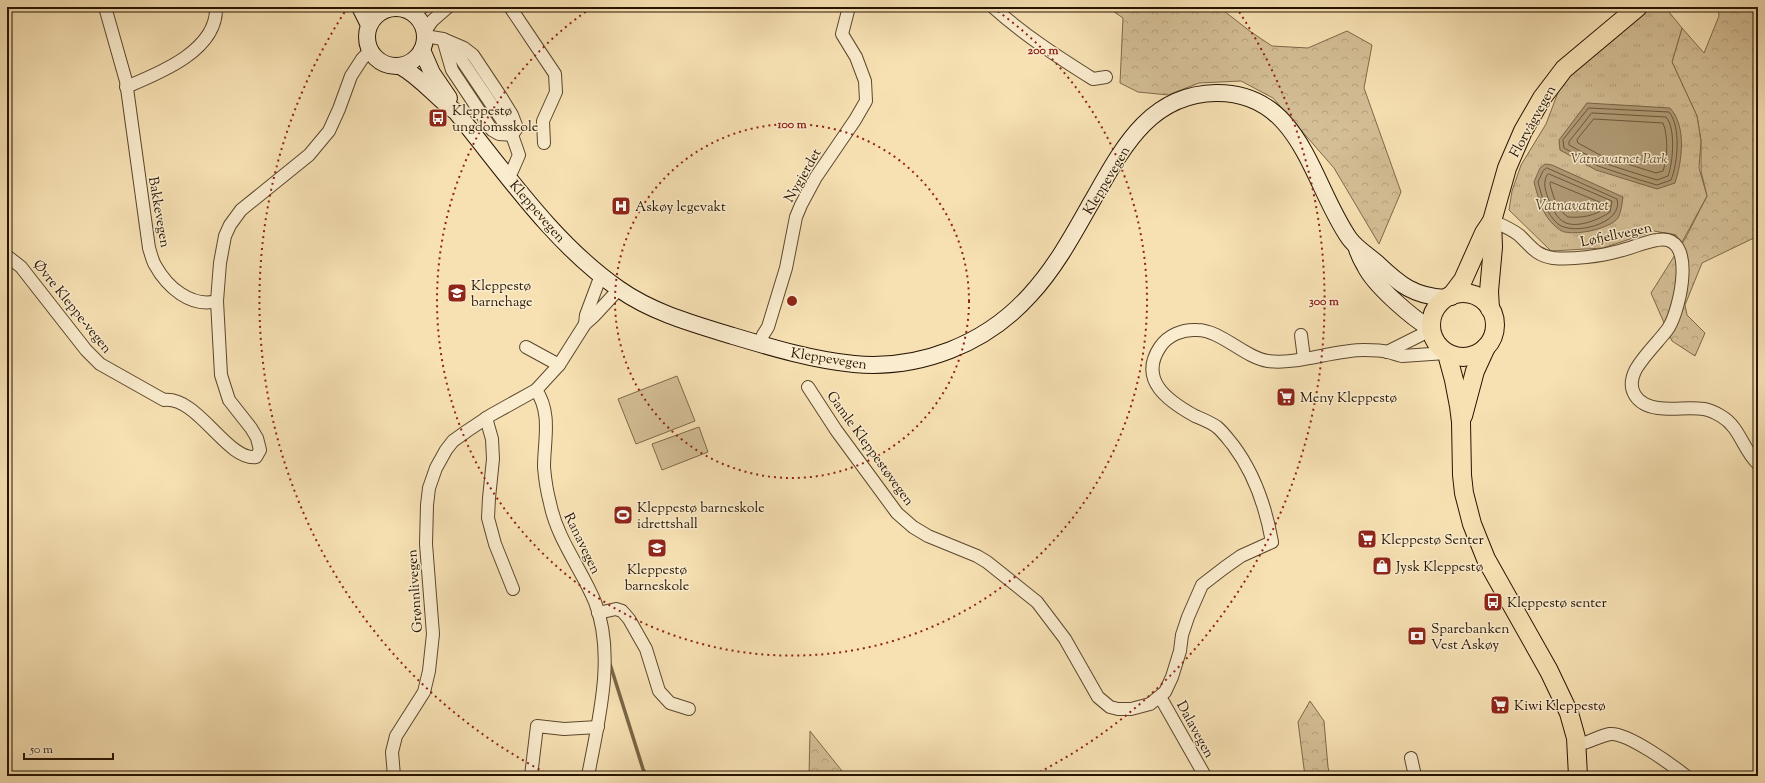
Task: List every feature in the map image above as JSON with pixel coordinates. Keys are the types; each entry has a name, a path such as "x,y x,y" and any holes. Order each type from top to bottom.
{"main road":[{"path":"360,7 369,26"},
{"name":"Florvågvegen","path":"1448,297 1463,280 1484,232 1492,221 1510,162 1523,131 1542,98 1573,60 1638,7"},
{"path":"385,8 417,10 424,40 414,60 400,66 391,66 378,61 370,51 366,42 369,26 376,16 385,8"},
{"name":"Kleppevegen","path":"424,40 429,67 451,100 456,112"},
{"name":"Kleppevegen","path":"400,66 418,77 456,112 558,236 601,276 642,303 669,315 760,344 819,359 851,364 875,365 910,362 927,358 950,351 976,338 1006,318 1032,294 1053,268 1126,144 1150,118 1164,108 1180,100 1197,95 1214,93 1232,94 1249,98 1265,106 1279,116 1301,144 1340,223 1356,246 1365,267 1376,282 1396,301 1431,329"},
{"name":"Florvågvegen","path":"1490,309 1489,290 1493,248 1492,221"},
{"name":"Kleppevegen","path":"1356,246 1390,276 1412,292 1429,297 1448,297"},
{"path":"1461,422 1475,371 1493,336 1493,316 1490,309 1482,300 1471,294 1459,294 1448,297 1434,310 1431,329 1437,344 1447,353 1461,357 1469,357 1477,354 1486,347"},
{"path":"1447,353 1454,380 1461,422 1461,459 1464,487 1476,537 1561,694 1569,713 1577,745 1578,776"}],"street":[{"name":"Bakkevegen","path":"105,7 126,87 148,240 154,264 162,277 182,295 197,302 210,303 218,301"},
{"path":"126,87 181,60 194,51 204,41 216,20 216,7"},
{"path":"448,7 432,21 424,40 443,39 464,48 473,55 512,115 517,128 512,135"},
{"path":"510,7 555,74 556,92 543,121 544,143"},
{"name":"Nygjerdet","path":"760,344 768,327 786,268 796,217 801,205 816,177 856,120 866,101 865,81 856,57 842,34 849,7"},
{"path":"993,7 1004,19 1093,79 1106,77"},
{"path":"443,39 452,70 492,130 499,134 512,135"},
{"name":"Øvre Kleppe-vegen","path":"7,256 21,267 86,350 100,364 164,400 174,401 189,407 216,434 236,449 254,458 258,455 260,450 257,438 229,400 221,375 218,301 222,247 230,225 241,210 293,168 314,149 329,131 340,109 351,76 362,58 370,51"},
{"path":"508,176 512,171 519,154 512,135"},
{"name":"Løfjellvegen","path":"1492,221 1507,227 1519,236 1535,252 1553,258 1595,256 1618,252 1657,239 1668,241 1676,245 1682,256 1683,273 1675,316 1669,327 1632,376 1632,390 1638,399 1651,406 1660,408 1705,409 1723,417 1733,426 1758,464"},
{"name":"Grønnlivegen","path":"585,324 586,315 601,276"},
{"name":"Grønnlivegen","path":"394,776 392,752 396,736 424,692 429,671 433,634 426,544 427,505 429,488 436,468 446,450 458,438 486,418 536,390 559,365 585,324 619,289"},
{"path":"1387,352 1431,329"},
{"path":"1159,698 1165,692 1172,677 1180,651 1182,635 1188,617 1202,586 1241,556 1272,542 1266,514 1254,482 1233,445 1216,426 1177,405 1159,388 1152,373 1153,360 1162,343 1169,338 1188,330 1199,330 1222,338 1267,361 1364,350 1387,352 1402,356 1447,353"},
{"path":"1302,335 1304,358"},
{"path":"526,347 559,365"},
{"name":"Gamle Kleppestøvegen","path":"808,387 836,430 897,513 913,527 928,536 977,556 987,562 1038,602 1065,638 1089,683 1103,702 1118,709 1131,710 1150,704 1159,698"},
{"name":"Ranavegen","path":"536,390 541,398 545,410 546,430 544,468 550,504 564,543 584,579 598,613 605,668 598,727 588,776"},
{"path":"486,418 492,439 494,459 488,518 495,544 513,589"},
{"path":"598,613 616,609 622,611 629,619 646,649 659,691 670,702 689,709"},
{"name":"Dalavegen","path":"1159,698 1167,708 1205,776"},
{"path":"531,776 537,726 564,729 598,727"},
{"path":"1577,745 1611,734 1624,737 1647,749 1686,776"},
{"path":"1411,758 1415,776"}],"green space":[{"path":"1107,7 1219,7 1272,46 1308,48 1347,31 1372,45 1364,88 1401,192 1379,244 1334,168 1273,98 1241,81 1199,83 1168,95 1138,92 1120,83 1123,18"},
{"name":"Vatnavatnet Park","path":"1651,7 1665,7 1682,28 1672,62 1697,116 1701,141 1699,168 1707,196 1681,244 1676,235 1654,231 1603,248 1551,251 1509,210 1512,191 1521,165 1546,124 1562,82 1592,53"},
{"path":"1718,7 1758,7 1758,236 1702,263 1685,305 1687,315 1705,333 1695,356 1672,341 1651,293 1685,239 1707,196 1701,171 1701,141 1697,116 1672,62 1682,28 1704,53 1719,16"},
{"path":"677,376 695,421 636,444 618,399"},
{"path":"699,427 708,452 662,470 652,444"},
{"path":"1310,701 1324,721 1330,776 1305,776 1298,722"},
{"path":"810,731 846,776 809,776"}],"water":[{"name":"Vatnavatnet","path":"1587,103 1670,108 1679,125 1682,144 1680,165 1675,183 1657,189 1596,170 1560,150 1559,140"},
{"name":"Vatnavatnet","path":"1545,164 1552,165 1623,197 1621,211 1618,218 1614,222 1601,228 1585,232 1571,233 1558,229 1547,217 1539,200 1534,182 1540,168"}],"waterway":[{"path":"610,664 643,769 647,776"}],"place":[{"name":"Kleppestø ungdomsskole","path":"438,118"},
{"name":"Askøy legevakt","path":"621,206"},
{"name":"Kleppestø barnehage","path":"457,293"},
{"name":"Meny Kleppestø","path":"1286,397"},
{"name":"Kleppestø barneskole idrettshall","path":"623,515"},
{"name":"Kleppestø Senter","path":"1367,539"},
{"name":"Kleppestø barneskole","path":"657,548"},
{"name":"Jysk Kleppestø","path":"1382,566"},
{"name":"Kleppestø senter","path":"1493,602"},
{"name":"Sparebanken Vest Askøy","path":"1417,636"},
{"name":"Kiwi Kleppestø","path":"1500,705"}]}
